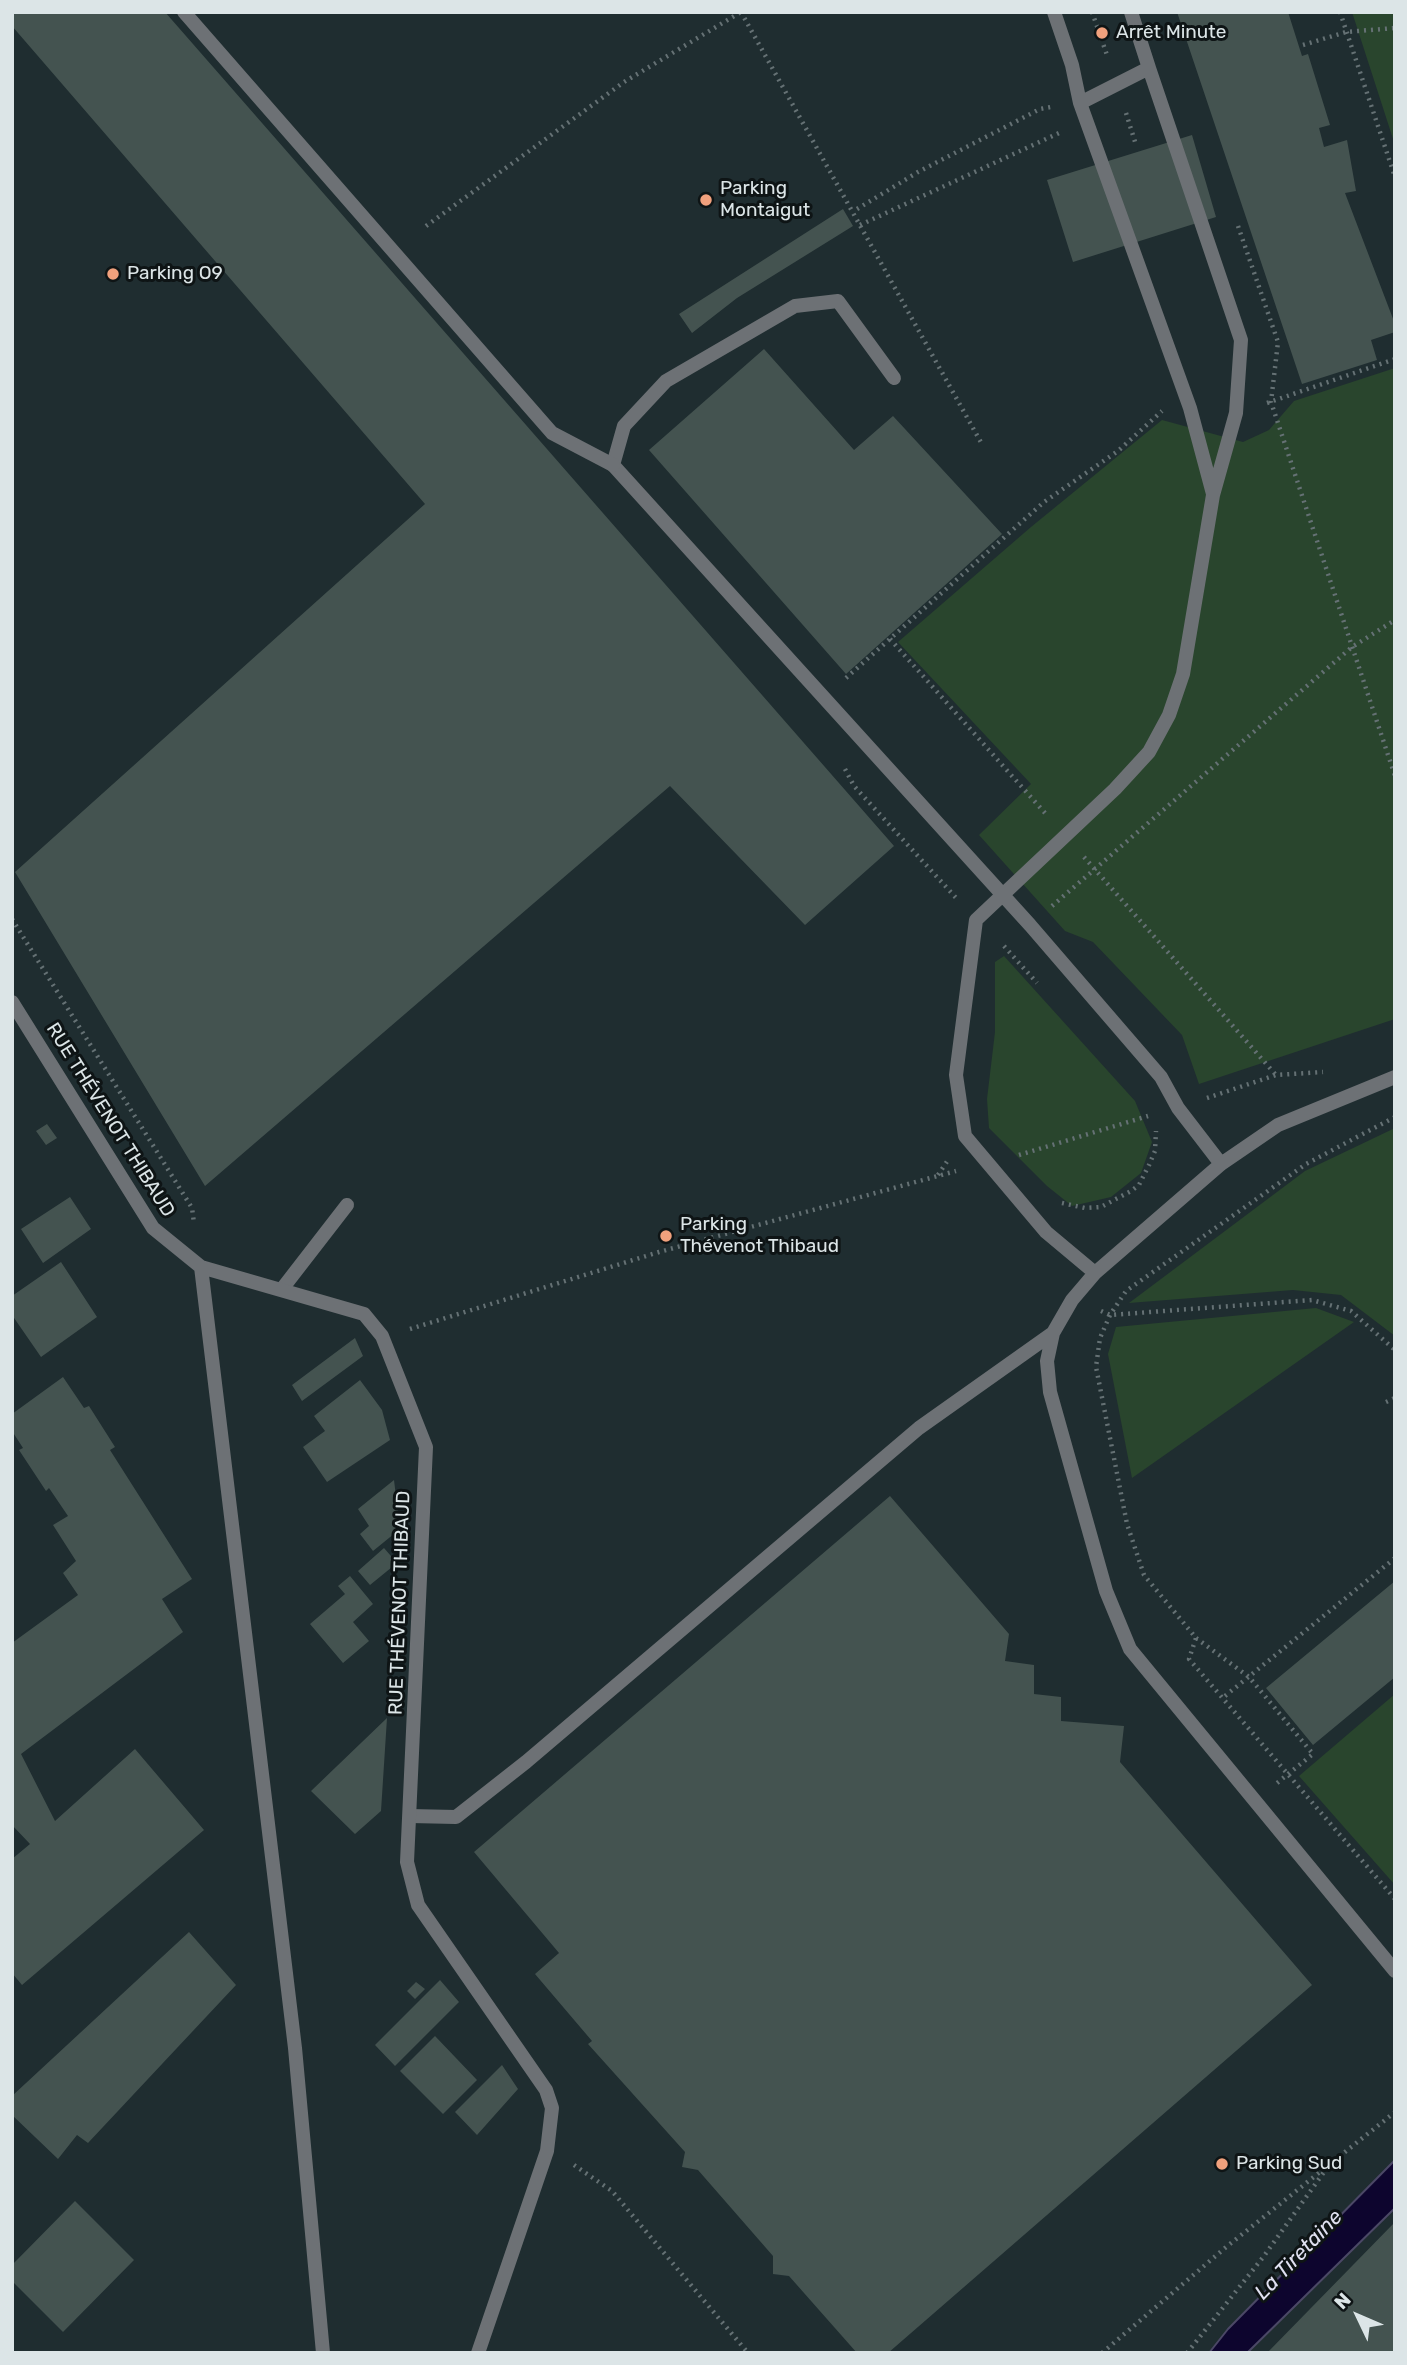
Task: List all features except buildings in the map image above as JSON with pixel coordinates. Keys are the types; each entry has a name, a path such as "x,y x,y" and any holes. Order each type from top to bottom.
{"street":[{"path":"184,12 551,433 612,465 825,696 1030,925 1161,1077 1178,1108 1221,1164"},
{"path":"1054,12 1072,65 1080,103 1190,408 1213,495"},
{"path":"1095,1273 1046,1232 965,1136 957,1075 976,920 1132,771 1149,752 1169,715 1184,674 1213,495 1236,413 1241,340 1131,12"},
{"path":"1080,103 1149,68"},
{"path":"612,465 624,426 666,381 795,306 838,301 894,378"},
{"name":"RUE THÉVENOT THIBAUD","path":"12,1002 153,1228 201,1267 364,1314 382,1336 425,1447 407,1862 418,1905 546,2090 552,2108 547,2151 478,2353"},
{"path":"1395,1077 1278,1125 1221,1164 1095,1273 1072,1300 1054,1333 1047,1361 1050,1392 1106,1591 1130,1649 1395,1971"},
{"path":"282,1289 347,1205"},
{"path":"201,1267 295,2048 323,2353"},
{"path":"410,1816 456,1817 537,1753 919,1428 1054,1333"}],"path":[{"path":"426,226 624,82 741,12 983,446"},
{"path":"1340,12 1395,177"},
{"path":"1303,45 1346,32 1395,28"},
{"path":"857,209 1040,108 1080,103"},
{"path":"860,225 1087,121"},
{"path":"1238,226 1278,342 1271,402 1395,776"},
{"path":"1236,413 1395,359"},
{"path":"825,696 1044,502 1118,451 1166,409 1190,408"},
{"path":"999,951 1352,647 1395,620"},
{"path":"12,919 192,1208 201,1267"},
{"path":"382,1336 446,1321 659,1252 988,1163 1178,1108 1276,1075 1329,1072"},
{"path":"1255,1801 1313,1754 1249,1677 1196,1638 1144,1575 1127,1524 1096,1367 1100,1339 1110,1315 1126,1291 1195,1240 1307,1164 1395,1116"},
{"path":"937,1175 965,1136"},
{"path":"949,1159 958,1170"},
{"path":"1072,1300 1110,1315 1312,1300 1351,1311 1395,1350"},
{"path":"1386,1402 1395,1398"},
{"path":"1224,1696 1395,1558"},
{"path":"1196,1638 1189,1659 1224,1696 1395,1899"},
{"path":"1102,2353 1225,2248 1395,2112"},
{"path":"547,2151 589,2173 612,2191 748,2353"},
{"path":"1187,2353 1264,2256 1329,2166"}],"green space":[{"path":"1352,12 1395,12 1395,145"},
{"path":"1395,368 1395,1019 1199,1084 1182,1035 1093,942 1065,931 979,835 1031,784 898,642 1031,527 1162,420 1243,442 1269,430 1294,401"},
{"path":"1004,956 1135,1101 1152,1142 1141,1173 1111,1197 1072,1206 1047,1186 989,1128 987,1099 995,1032 995,962"},
{"path":"1395,1128 1395,1336 1341,1295 1293,1290 1129,1303 1305,1171"},
{"path":"1316,1308 1354,1322 1132,1478 1108,1354 1116,1327"},
{"path":"1395,1694 1395,1885 1299,1776"}],"shaded area":[{"path":"1395,2160 1395,2208 1247,2353 1209,2353 1228,2329"}],"place":[{"name":"Arrêt Minute","path":"1102,33"},
{"name":"Parking Montaigut","path":"706,200"},
{"name":"Parking O9","path":"113,274"},
{"name":"Parking Thévenot Thibaud","path":"666,1236"},
{"name":"Parking Sud","path":"1222,2164"}],"water label":[{"name":"La Tiretaine","path":"1299,2255"}]}
